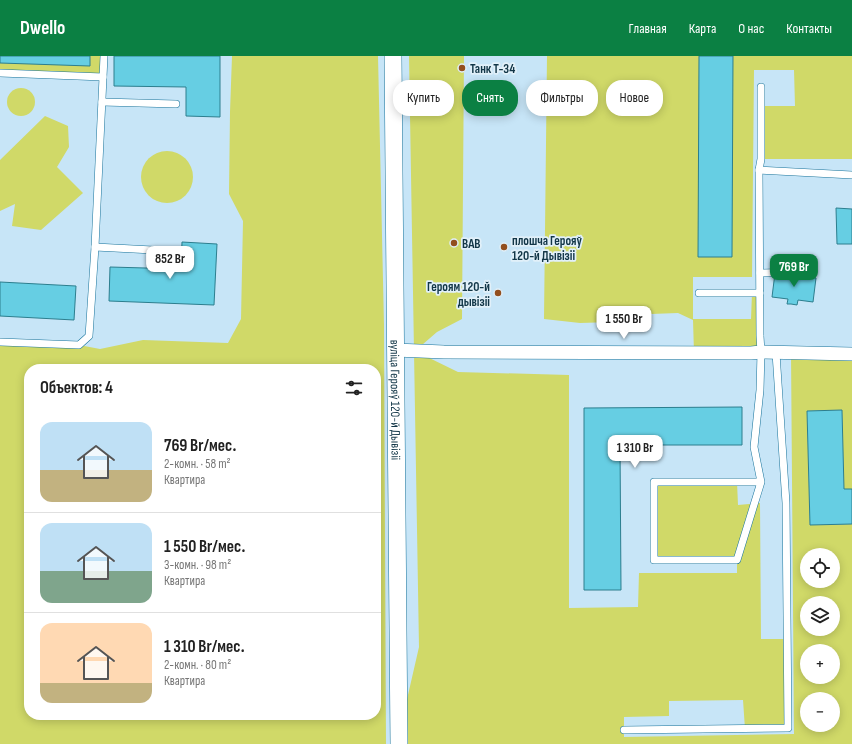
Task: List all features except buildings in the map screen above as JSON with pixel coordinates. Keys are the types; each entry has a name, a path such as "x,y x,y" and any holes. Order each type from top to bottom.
{"street":[{"name":"вуліца Герояў 120-й Дывізіі","path":"393,56 399,744"},
{"path":"395,350 444,352 761,352 852,354"}],"lane":[{"path":"0,342 79,345 89,336 95,247 104,56"},
{"path":"0,73 103,77"},
{"path":"761,87 761,159 759,170 761,352 760,390 754,447 761,482 737,560 654,560 654,482 761,482"},
{"path":"102,102 176,104"},
{"path":"759,170 852,175"},
{"path":"95,247 172,251"},
{"path":"760,272 796,272"},
{"path":"699,293 760,293"},
{"path":"624,730 788,728 786,503 776,353"}],"green space":[{"path":"0,56 104,56 104,74 0,71"},
{"path":"232,56 378,56 384,325 386,744 0,744 0,342 79,345 100,349 143,340 228,343 241,319 243,221 229,194"},
{"path":"409,56 464,56 464,80 462,80 462,116 464,116 462,319 437,332 415,351 458,372 569,375 569,608 638,607 639,573 737,573 737,560 654,560 654,482 737,482 738,505 760,503 761,639 787,639 788,728 745,729 743,700 669,701 669,716 624,717 624,737 794,734 791,352 852,354 852,489 844,489 842,410 807,411 810,525 852,524 852,744 407,744 405,708 419,647 410,116 454,116 454,80 409,80"},
{"path":"547,56 852,56 852,159 761,159 761,106 795,106 794,70 754,70 752,277 693,277 693,319 751,319 752,293 760,293 761,352 694,353 693,320 678,313 651,314 613,322 580,323 544,319 546,116 598,116 598,80 547,80"},
{"path":"21,88 31,92 35,102 31,112 21,116 11,112 7,102 11,92"},
{"path":"45,116 68,126 69,147 57,167 83,193 41,230 12,226 15,204 0,211 0,160"},
{"path":"167,151 177,153 185,159 191,167 193,177 191,187 185,195 177,201 167,203 157,201 149,195 143,187 141,177 143,167 149,159 157,153"}],"place":[{"name":"Танк Т-34","path":"462,68"},
{"name":"ВАВ","path":"454,243"},
{"name":"плошча Герояў 120-й Дывізіі","path":"504,247"},
{"name":"Героям 120-й дывізіі","path":"498,293"}]}
